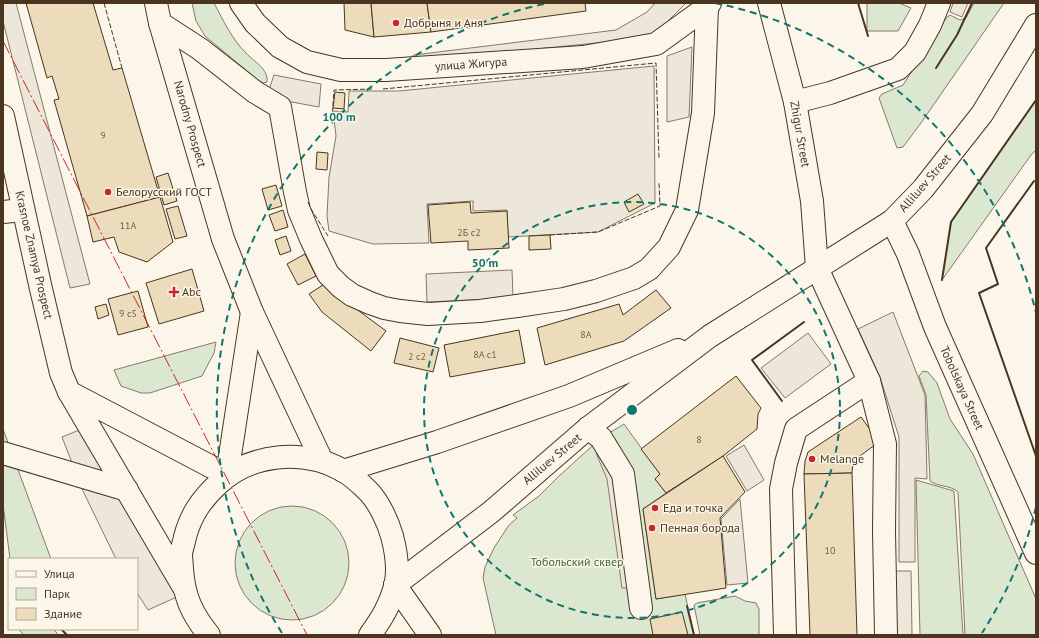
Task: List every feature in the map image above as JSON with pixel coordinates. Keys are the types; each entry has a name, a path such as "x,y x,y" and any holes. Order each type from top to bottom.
{"main road":[{"name":"улица Жигура","path":"242,3 255,23 280,47 307,62 341,70 386,70 583,57 656,44 709,5"},
{"name":"Zhigur Street","path":"769,3 795,102 812,201 817,268"},
{"path":"795,102 830,93 898,70 915,52 930,25 939,3"},
{"path":"158,13 200,49 255,92 280,107 295,192 300,210 319,256 328,274 333,280 352,294 370,303 400,311 428,314 480,311 564,299 596,291 634,278 649,269 660,258 669,246 687,210 703,114 709,5"},
{"name":"Narodny Prospect","path":"158,13 223,238 252,312 322,461"},
{"name":"Alliluev Street","path":"395,586 491,512 588,428 710,336 892,221 923,189 982,114 1036,25"},
{"name":"Krasnoe Znamya Prospect","path":"3,116 13,211 40,289 61,373 69,392 183,586"},
{"name":"Tobolskaya Street","path":"892,221 908,254 935,327 1036,553"},
{"path":"817,268 869,381 885,444 884,531 886,635"},
{"path":"227,475 252,312"},
{"name":"Alliluev Street","path":"343,471 436,442 569,396 710,336"},
{"path":"784,635 781,489 786,464 796,429 869,381"},
{"path":"69,392 227,475"},
{"path":"588,428 601,438 623,474 641,608"},
{"path":"3,452 127,490"},
{"path":"209,635 197,620 188,603 183,586 181,554 189,524 204,497 227,475 249,464 272,457 297,457 322,461 343,471 369,492 387,520 396,552 395,586 385,614 370,635"},
{"path":"395,586 430,635"}],"green space":[{"path":"192,3 214,3 236,42 266,73 267,82 263,83 259,81 205,36 196,21"},
{"path":"867,3 899,3 911,8 898,31 867,31"},
{"path":"974,3 1004,3 921,123 903,147 897,148 879,98 882,94 903,85 947,17 950,15 960,20 966,18"},
{"path":"1036,100 1036,150 942,280 951,222"},
{"path":"216,342 214,353 202,376 150,393 141,393 121,386 114,370"},
{"path":"923,371 928,372 937,383 950,419 973,454 1036,599 1036,635 965,635 958,492 952,488 930,481 926,395 919,376"},
{"name":"Тобольский сквер","path":"624,424 660,474 655,479 666,493 643,509 656,599 685,594 694,635 496,635 483,578 485,567 494,548 509,525 517,518 513,515 539,496 601,438"},
{"path":"3,429 51,558 10,558 3,504"},
{"path":"916,480 954,491 963,635 920,635"},
{"path":"292,506 314,510 324,515 340,531 345,541 349,563 345,585 340,595 324,611 314,616 292,620 270,616 260,611 244,595 239,585 235,563 239,541 244,531 260,515 270,510"},
{"path":"735,596 745,601 756,603 759,609 759,635 700,635 694,605 697,603"},
{"path":"19,630 55,630 58,635 24,635"}],"shaded area":[{"path":"3,3 16,3 90,284 70,288 3,21"},
{"path":"655,3 686,3 657,32 635,39 400,63 414,55 616,30 647,12"},
{"path":"953,3 968,3 962,17 950,12"},
{"path":"692,47 689,117 667,122 667,56"},
{"path":"654,66 655,203 598,232 508,237 507,210 473,211 473,201 427,204 429,243 373,244 329,231 327,216 329,177 336,136 333,111 348,112 349,91 399,91"},
{"path":"274,75 321,84 319,107 281,100 268,93"},
{"path":"512,270 513,298 427,302 426,274"},
{"path":"893,312 925,395 927,479 915,478 915,562 899,562 899,437 880,377 858,329"},
{"path":"808,333 831,364 785,398 761,368"},
{"path":"82,429 179,596 148,610 138,595 138,558 116,558 83,491 62,437"},
{"path":"744,445 764,480 747,491 726,456"},
{"path":"613,450 642,587 622,588 607,479 596,453"},
{"path":"740,499 748,583 727,585 721,519"},
{"path":"890,571 911,571 912,635 891,635"}],"building":[{"path":"26,3 72,3 30,15"},
{"path":"26,3 93,3 113,70 122,68 160,197 87,216 54,100 59,99 52,76 47,78"},
{"path":"344,3 371,3 374,37 345,30"},
{"path":"371,3 427,3 431,32 374,37"},
{"path":"427,3 585,3 586,11 431,32"},
{"path":"335,92 345,93 344,109 333,108"},
{"path":"317,152 328,153 327,170 316,169"},
{"path":"168,173 177,201 164,205 156,177"},
{"path":"276,185 282,206 268,210 262,189"},
{"path":"638,194 644,204 629,212 624,202"},
{"path":"160,197 173,242 147,262 119,252 114,237 93,242 87,216"},
{"path":"470,202 471,213 507,211 509,248 468,250 468,241 431,243 428,205"},
{"path":"178,206 187,236 175,239 166,209"},
{"path":"283,210 288,227 275,231 269,215"},
{"path":"550,235 551,249 529,250 529,236"},
{"path":"286,236 291,251 280,255 275,240"},
{"path":"305,254 316,276 298,285 287,264"},
{"name":"Abc","path":"192,269 204,311 159,324 146,283"},
{"path":"329,281 339,296 386,331 371,351 322,312 309,294"},
{"path":"656,290 671,308 624,341 545,365 537,328 619,304 623,315"},
{"path":"138,291 148,327 118,335 108,299"},
{"path":"106,304 109,315 98,319 95,307"},
{"path":"519,330 525,363 450,377 444,345"},
{"path":"400,338 439,348 433,372 394,363"},
{"path":"736,376 761,408 758,414 757,429 723,456 666,493 655,479 660,474 641,449"},
{"path":"861,417 879,442 853,461 852,473 804,474 805,461 808,452"},
{"path":"723,456 745,492 720,518 726,588 656,599 643,509"},
{"path":"852,473 857,635 810,635 804,474"},
{"path":"682,612 688,635 653,635 650,619"}],"fence":[{"path":"104,3 122,68"},
{"path":"383,89 656,63 659,159"},
{"path":"332,120 334,90 373,89"},
{"path":"550,235 598,232 660,206 659,182"},
{"path":"308,202 328,236"}],"wall":[{"path":"858,3 868,36"},
{"path":"936,68 957,35 972,3"},
{"path":"942,280 951,222 1036,100"},
{"path":"1034,181 986,248 998,284 979,293 1036,456"},
{"path":"782,401 752,360 804,322"},
{"path":"687,606 694,635"},
{"path":"62,630 67,635"}],"power":[{"path":"3,41 307,635"}],"place":[{"name":"Добрыня и Аня","path":"396,23"},
{"name":"Белорусский ГОСТ","path":"108,192"},
{"name":"Abc","path":"174,292"},
{"name":"Melange","path":"812,459"},
{"name":"Еда и точка","path":"655,508"},
{"name":"Пенная борода","path":"652,528"}]}
